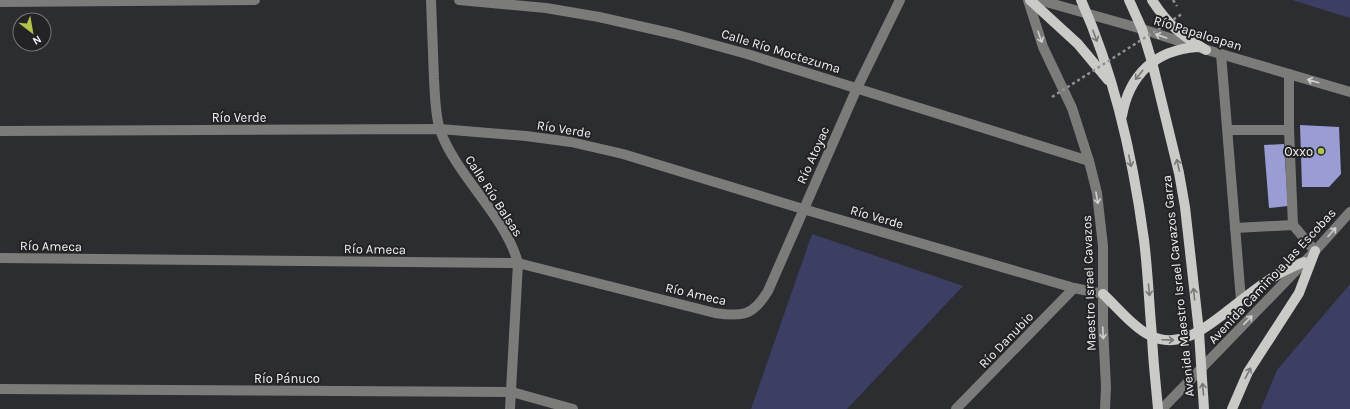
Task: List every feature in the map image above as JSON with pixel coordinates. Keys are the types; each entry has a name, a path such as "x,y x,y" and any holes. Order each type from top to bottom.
{"main road":[{"path":"1029,0 1078,44 1096,64 1112,86"},
{"path":"1081,0 1087,13 1112,86 1121,118 1135,182 1144,241 1158,409"},
{"name":"Avenida Maestro Israel Cavazos Garza","path":"1129,0 1142,29 1152,62 1180,174 1199,332 1204,409"},
{"path":"1152,0 1176,30 1201,49"},
{"path":"1121,118 1128,91 1135,80 1152,62 1165,54 1176,50 1201,49"},
{"path":"1232,409 1248,372 1299,293 1315,251"},
{"path":"1103,294 1139,328 1152,336 1162,340 1183,339 1199,332 1268,280 1304,262"}],"street":[{"path":"0,2 255,0"},
{"name":"Calle Río Balsas","path":"431,0 435,98 440,129 454,158 507,238 518,263 510,409"},
{"name":"Calle Río Moctezuma","path":"459,0 546,8 600,17 674,34 747,54 1089,161"},
{"name":"Río Atoyac","path":"743,315 763,300 768,291 857,88 900,0"},
{"name":"Maestro Israel Cavazos","path":"1029,0 1043,47 1072,108 1089,161 1100,216 1103,246 1103,326 1106,387 1105,409"},
{"name":"Río Papaloapan","path":"1039,0 1142,29 1201,49 1350,92"},
{"path":"1221,54 1241,300"},
{"path":"1289,74 1293,225 1315,251"},
{"name":"Río Verde","path":"0,131 440,129 526,136 571,142 624,154 803,209 1074,288 1103,294"},
{"path":"1228,130 1290,130"},
{"name":"Avenida Camino a las Escobas","path":"1162,409 1315,251 1350,212"},
{"path":"1235,228 1293,225"},
{"name":"Río Ameca","path":"0,258 518,263 715,313 743,315"},
{"name":"Río Danubio","path":"956,409 1074,288"},
{"name":"Río Pánuco","path":"0,389 512,392 572,409"}],"path":[{"path":"1052,97 1182,14"}],"shaded area":[{"path":"1292,0 1350,0 1350,18"},
{"path":"812,234 963,286 847,409 751,409"},
{"path":"1350,284 1350,409 1261,409 1277,370"}],"building":[{"name":"Oxxo","path":"1300,125 1339,127 1341,174 1329,187 1302,187"},
{"path":"1284,144 1288,206 1269,208 1264,145"}],"place":[{"name":"Oxxo","path":"1321,151"}]}
